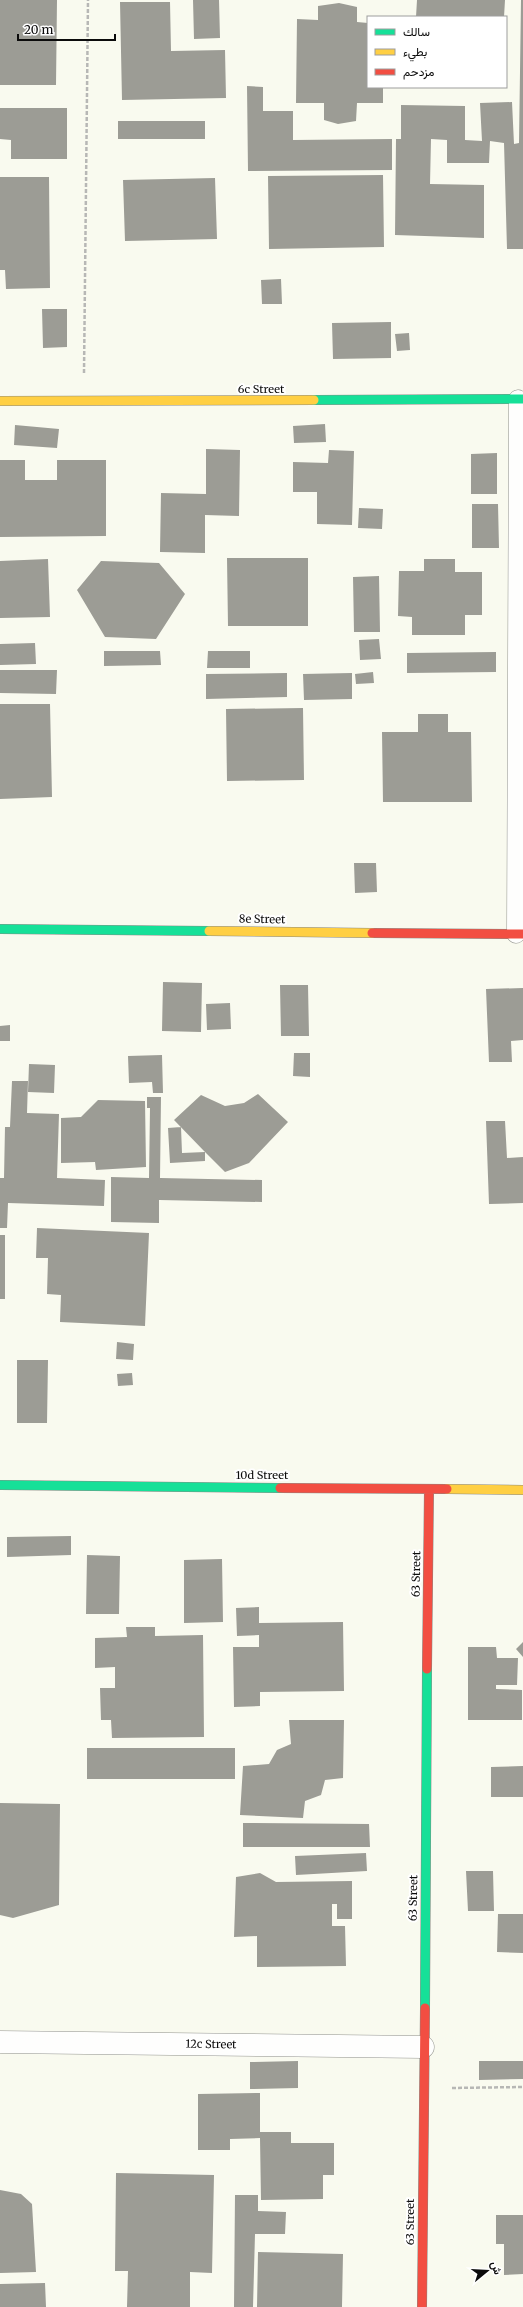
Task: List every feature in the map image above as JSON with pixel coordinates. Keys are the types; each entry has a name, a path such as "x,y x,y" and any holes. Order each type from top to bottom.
{"street":[{"name":"6c Street","path":"0,401 84,402 520,399"},
{"name":"8e Street","path":"0,929 520,934"},
{"name":"10d Street","path":"0,1485 523,1490"},
{"name":"63 Street","path":"422,2307 423,2047 429,1489"},
{"name":"12c Street","path":"0,2042 423,2047"}],"lane":[{"path":"520,399 520,934"}],"path":[{"path":"84,402 88,0"},
{"path":"423,2089 523,2087"}],"building":[{"path":"0,0 57,0 56,85 0,85"},
{"path":"193,0 219,0 220,38 194,39"},
{"path":"417,0 505,0 504,16 416,16"},
{"path":"521,0 523,0 523,249 507,249 504,143 490,141 489,163 447,163 447,140 431,139 430,184 484,185 484,238 395,235 396,139 401,139 401,105 465,106 465,140 482,141 480,103 512,102 514,144 519,143"},
{"path":"120,2 170,2 171,51 225,50 226,98 122,100"},
{"path":"339,3 357,7 357,22 367,23 367,88 383,88 383,103 357,103 356,121 338,124 324,120 324,103 296,103 297,19 318,20 318,6"},
{"path":"247,86 263,87 263,111 293,111 293,140 392,139 392,170 248,171"},
{"path":"0,108 67,108 67,159 11,159 11,140 0,139"},
{"path":"118,121 205,121 205,139 118,139"},
{"path":"383,175 384,247 269,249 268,176"},
{"path":"0,177 49,177 50,288 6,289 5,270 0,270"},
{"path":"215,178 217,239 125,241 123,180"},
{"path":"281,279 282,304 262,304 261,280"},
{"path":"42,309 67,309 67,347 43,348"},
{"path":"391,322 391,358 333,359 332,323"},
{"path":"409,333 410,350 397,351 395,334"},
{"path":"325,424 326,442 294,443 293,426"},
{"path":"15,425 59,429 57,448 14,445"},
{"path":"206,449 240,450 239,516 205,515 205,553 160,552 161,493 206,494"},
{"path":"329,450 354,451 352,525 317,524 317,492 293,492 293,462 328,463"},
{"path":"497,453 497,494 471,494 471,454"},
{"path":"0,460 25,460 25,480 57,480 57,460 106,460 106,536 0,537"},
{"path":"472,504 498,504 499,548 472,548"},
{"path":"359,508 383,509 382,529 358,528"},
{"path":"227,558 308,558 308,626 228,626"},
{"path":"48,559 50,617 0,618 0,561"},
{"path":"424,559 455,559 455,572 482,572 482,615 465,615 465,635 412,635 412,617 398,616 399,571 424,571"},
{"path":"101,561 159,563 185,594 156,639 105,637 77,590"},
{"path":"379,576 380,632 354,632 353,577"},
{"path":"379,639 381,659 360,660 359,640"},
{"path":"35,643 36,664 0,665 0,644"},
{"path":"104,651 160,651 161,665 104,666"},
{"path":"208,651 250,651 250,668 207,668"},
{"path":"496,652 496,672 407,673 407,653"},
{"path":"0,670 57,670 56,694 0,693"},
{"path":"373,672 374,683 356,684 355,674"},
{"path":"287,673 287,697 206,699 206,674"},
{"path":"352,673 352,699 304,700 303,674"},
{"path":"0,704 50,704 52,797 0,799"},
{"path":"303,708 304,780 227,781 226,709"},
{"path":"418,714 448,714 448,732 471,732 472,802 383,802 382,732 418,732"},
{"path":"354,863 376,863 377,892 355,893"},
{"path":"163,982 202,983 201,1032 162,1031"},
{"path":"280,985 308,985 309,1036 281,1036"},
{"path":"523,988 523,1040 511,1041 512,1062 489,1062 486,989"},
{"path":"230,1003 231,1029 207,1030 206,1004"},
{"path":"10,1025 10,1041 0,1041 0,1026"},
{"path":"294,1053 310,1053 310,1077 293,1076"},
{"path":"162,1055 163,1093 153,1093 152,1082 129,1083 128,1056"},
{"path":"29,1064 55,1065 54,1093 28,1092"},
{"path":"12,1081 28,1081 27,1113 59,1114 57,1178 105,1180 104,1206 8,1203 7,1228 0,1228 0,1178 4,1178 5,1127 10,1127"},
{"path":"258,1094 288,1122 249,1163 225,1172 174,1120 201,1095 225,1106 244,1103"},
{"path":"147,1097 161,1097 160,1178 262,1180 262,1202 159,1200 159,1223 111,1222 111,1177 149,1178 150,1108 147,1108"},
{"path":"98,1100 145,1101 146,1167 96,1170 95,1162 61,1163 61,1118 81,1117"},
{"path":"486,1121 505,1121 507,1158 523,1157 523,1203 489,1204"},
{"path":"181,1127 182,1153 205,1152 205,1161 170,1163 168,1128"},
{"path":"37,1228 149,1233 145,1326 60,1322 61,1295 47,1294 48,1258 36,1258"},
{"path":"0,1235 5,1235 5,1299 0,1299"},
{"path":"117,1342 134,1344 133,1360 116,1359"},
{"path":"17,1360 48,1360 47,1423 17,1423"},
{"path":"132,1373 133,1385 118,1386 117,1374"},
{"path":"71,1536 71,1555 7,1557 7,1537"},
{"path":"87,1555 120,1556 119,1614 86,1614"},
{"path":"222,1559 223,1622 184,1623 184,1560"},
{"path":"259,1607 259,1623 343,1622 344,1691 260,1692 260,1706 234,1707 233,1647 259,1647 259,1635 237,1636 236,1608"},
{"path":"126,1627 155,1627 155,1636 203,1635 204,1737 112,1738 111,1720 101,1720 100,1688 115,1688 115,1667 95,1668 95,1638 127,1637"},
{"path":"523,1642 523,1657 516,1649"},
{"path":"468,1647 496,1647 497,1658 518,1658 517,1685 496,1685 496,1689 522,1690 522,1720 468,1720"},
{"path":"289,1720 344,1720 343,1778 325,1780 321,1795 305,1801 303,1818 240,1815 243,1766 269,1764 277,1750 291,1744"},
{"path":"87,1748 235,1748 235,1779 87,1779"},
{"path":"523,1766 523,1797 491,1797 491,1767"},
{"path":"0,1803 60,1804 59,1905 13,1918 0,1915"},
{"path":"243,1823 369,1824 370,1847 243,1847"},
{"path":"366,1853 367,1871 296,1875 295,1856"},
{"path":"466,1871 493,1871 494,1911 468,1911"},
{"path":"260,1873 276,1882 352,1881 352,1919 337,1919 337,1904 332,1904 332,1926 345,1926 346,1966 257,1967 257,1936 234,1937 236,1877"},
{"path":"498,1914 523,1914 523,1953 497,1952"},
{"path":"298,2061 298,2088 250,2089 250,2062"},
{"path":"479,2061 523,2061 523,2079 479,2080"},
{"path":"260,2093 260,2132 291,2132 291,2143 334,2143 334,2175 323,2175 323,2199 261,2200 260,2138 230,2139 230,2150 198,2150 198,2094"},
{"path":"116,2173 214,2175 212,2273 190,2272 190,2307 127,2307 128,2271 115,2271"},
{"path":"0,2190 21,2194 32,2204 36,2272 0,2273"},
{"path":"235,2195 258,2195 258,2211 286,2212 285,2234 255,2234 253,2307 234,2307"},
{"path":"496,2215 523,2215 523,2274 504,2275 504,2244 496,2244"},
{"path":"258,2252 343,2254 342,2307 257,2307"},
{"path":"45,2283 46,2307 0,2307 0,2284"}],"traffic: fast":[{"path":"314,400 523,399"},
{"path":"0,929 209,931"},
{"path":"0,1485 280,1488"},
{"path":"425,2008 427,1669"}],"traffic: slow":[{"path":"0,401 314,400"},
{"path":"209,931 372,933"},
{"path":"447,1489 523,1490"}],"traffic: jam":[{"path":"372,933 523,934"},
{"path":"280,1488 447,1489"},
{"path":"427,1669 429,1489"},
{"path":"422,2307 425,2008"}]}
